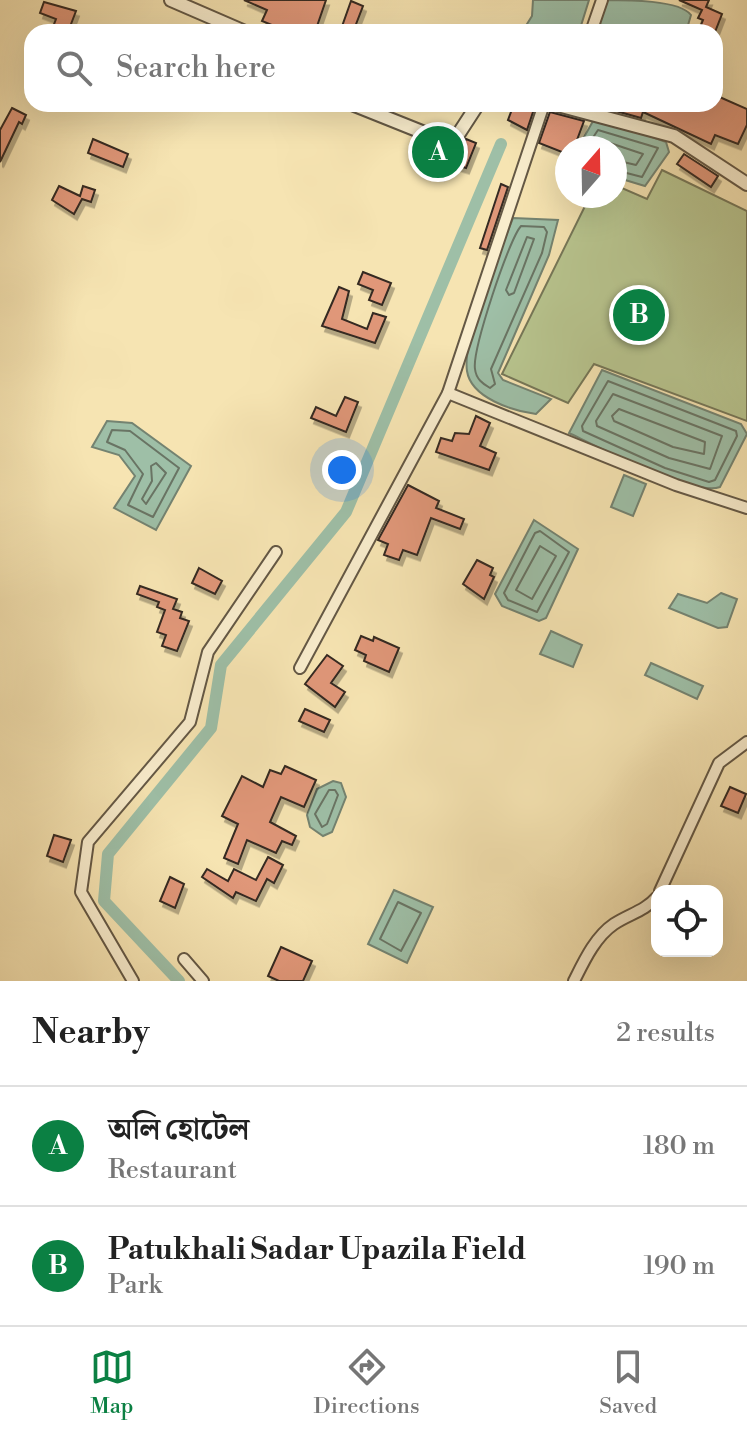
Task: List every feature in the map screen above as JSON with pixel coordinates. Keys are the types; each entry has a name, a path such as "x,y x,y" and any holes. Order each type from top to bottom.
{"street":[{"path":"171,0 226,24"},
{"path":"594,24 602,0"},
{"path":"372,112 452,144 473,112"},
{"path":"300,668 448,393 541,112"},
{"path":"587,112 674,136 747,184"},
{"path":"448,393 676,485 747,508"},
{"path":"133,981 81,892 88,842 190,722 208,652 276,552"},
{"path":"663,885 719,763 747,742"},
{"path":"574,981 589,952 610,927 651,904"},
{"path":"184,959 203,981"}],"shaded area":[{"path":"662,170 747,211 747,421 594,364 568,403 502,374 584,208 627,208 627,190 647,199"}],"water":[{"path":"533,0 589,0 582,24 527,24 532,16"},
{"path":"605,0 665,4 676,6 691,15 688,24 599,22"},
{"path":"593,121 619,125 666,142 669,152 645,186 627,181 627,136 585,136"},
{"path":"513,218 558,220 549,255 498,373 503,380 551,399 536,414 494,402 476,389 467,371 470,338 476,317"},
{"path":"602,370 741,424 747,434 720,487 707,488 668,478 569,433"},
{"path":"107,421 132,423 191,466 156,530 114,508 135,476 119,455 92,447"},
{"path":"624,475 646,484 633,516 611,507"},
{"path":"534,520 578,549 546,618 539,621 502,606 495,594"},
{"path":"721,593 737,599 727,627 718,628 669,608 678,594 707,603"},
{"path":"551,631 582,645 573,667 540,654"},
{"path":"651,663 703,686 697,699 645,675"},
{"path":"333,781 341,783 346,797 332,832 323,836 310,827 307,815 317,789"},
{"path":"394,890 433,907 407,963 368,944"}],"building":[{"path":"244,0 326,0 318,24 270,24 262,21 267,10"},
{"path":"679,0 709,0 706,7 722,14 718,24 701,24 703,20 698,18 702,10"},
{"path":"351,1 363,6 356,24 343,24"},
{"path":"44,2 76,11 71,24 54,24 56,19 40,13"},
{"path":"723,98 747,109 747,125 738,144 715,135 711,144 643,112 723,112"},
{"path":"12,108 26,115 22,124 19,122 0,162 0,130"},
{"path":"511,112 533,112 527,130 508,120"},
{"path":"550,112 584,121 578,136 555,136 555,149 539,143"},
{"path":"620,112 643,112 641,118"},
{"path":"93,139 128,154 123,167 88,153"},
{"path":"466,139 476,143 466,168 447,162 441,175 431,173 437,159 426,155 430,145 459,153"},
{"path":"684,154 718,176 711,187 677,164"},
{"path":"501,184 508,187 487,250 480,248"},
{"path":"59,186 80,196 83,186 95,190 91,202 82,199 74,214 52,200"},
{"path":"363,272 391,283 382,305 369,300 373,290 358,284"},
{"path":"339,287 349,291 342,319 367,329 373,313 386,317 375,343 322,326"},
{"path":"345,397 358,402 346,432 311,418 316,407 336,416"},
{"path":"476,416 490,423 480,446 496,453 489,470 436,452 441,438 452,441 455,433 469,434"},
{"path":"408,485 439,501 436,508 464,519 460,529 431,518 417,555 403,550 399,560 384,555 388,544 378,540"},
{"path":"477,560 493,568 490,575 494,577 484,599 463,584"},
{"path":"199,568 222,581 215,594 192,583"},
{"path":"140,586 177,599 173,609 182,612 180,618 189,621 177,651 162,646 166,635 157,632 165,610 157,607 159,602 137,594"},
{"path":"361,636 373,641 374,637 399,648 389,672 364,661 366,655 355,650"},
{"path":"327,655 343,666 331,683 345,692 335,707 305,684"},
{"path":"305,709 330,720 324,732 299,721"},
{"path":"285,766 316,780 304,807 281,797 270,822 296,836 292,845 282,841 276,853 247,840 238,864 224,858 238,824 222,816 242,776 263,787 270,770 281,774"},
{"path":"730,787 746,794 738,813 721,806"},
{"path":"54,835 71,840 63,862 47,856"},
{"path":"268,857 283,865 274,883 267,879 256,901 236,892 233,898 202,877 207,869 228,881 234,869 256,880"},
{"path":"170,877 184,884 175,908 160,901"},
{"path":"281,947 312,961 303,981 279,981 268,976"}],"waterway":[{"path":"179,981 104,901 108,854 211,728 221,665 346,512 501,144"}],"place":[{"name":"অলি হোটেল","path":"438,152"},
{"name":"Patukhali Sadar Upazila Field","path":"639,315"}]}
